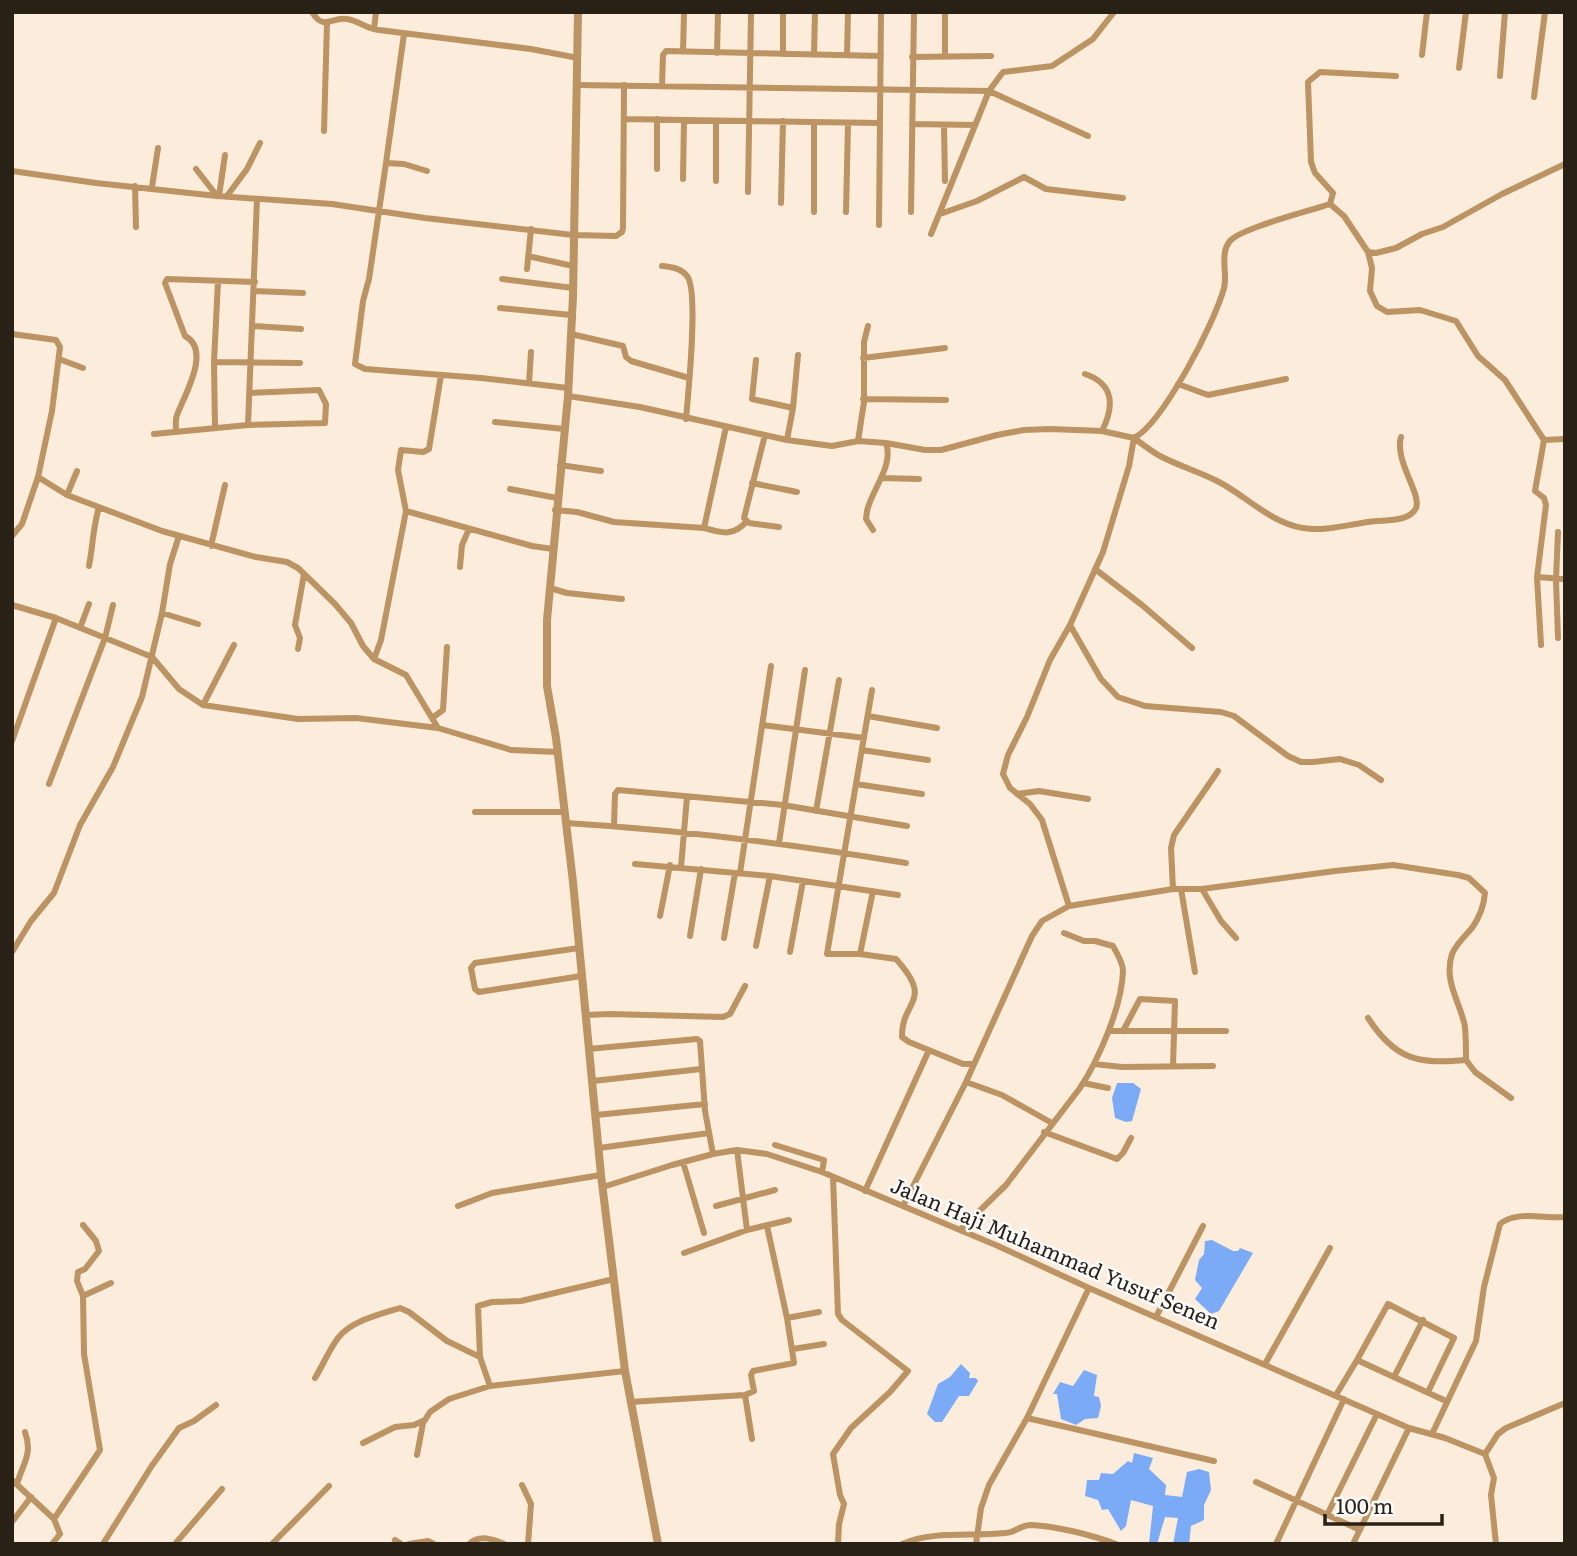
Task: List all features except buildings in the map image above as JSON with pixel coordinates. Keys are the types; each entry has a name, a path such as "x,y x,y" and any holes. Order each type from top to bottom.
{"street":[{"path":"312,12 317,19 327,23 348,17 352,12"},
{"path":"374,29 376,12"},
{"path":"578,12 571,334 568,392 555,510 547,630 547,686 565,812 601,1175 625,1371 658,1544"},
{"path":"683,52 684,12"},
{"path":"717,53 718,12"},
{"path":"748,192 751,12"},
{"path":"783,12 783,54"},
{"path":"814,55 815,12"},
{"path":"847,55 848,12"},
{"path":"879,225 881,12"},
{"path":"911,212 914,12"},
{"path":"945,12 945,56"},
{"path":"931,234 989,91 1003,72 1052,66 1093,39 1114,12"},
{"path":"1422,55 1427,12"},
{"path":"1460,68 1466,12"},
{"path":"1500,76 1505,12"},
{"path":"1534,97 1545,12"},
{"path":"348,17 374,29 531,49 578,58"},
{"path":"324,131 327,23"},
{"path":"404,34 355,364 365,369 529,383 686,419 787,440 832,446 858,441 941,450 1024,430 1102,431 1134,438 1159,456 1219,482 1272,516 1300,528 1322,530 1395,520 1408,516 1415,509 1417,501 1399,446 1401,436"},
{"path":"662,86 664,52 881,56"},
{"path":"912,57 991,55"},
{"path":"1330,204 1333,193 1315,173 1311,162 1308,82 1320,72 1396,76"},
{"path":"577,85 989,91 1088,136"},
{"path":"12,171 96,183 332,204 573,234 616,236 622,232 624,86"},
{"path":"624,119 880,123"},
{"path":"657,119 657,169"},
{"path":"683,179 684,120"},
{"path":"716,121 716,181"},
{"path":"781,204 783,121"},
{"path":"814,122 814,212"},
{"path":"846,212 848,123"},
{"path":"912,124 975,125"},
{"path":"944,125 945,181"},
{"path":"221,196 247,169 260,143"},
{"path":"152,187 158,148"},
{"path":"221,196 225,155"},
{"path":"386,163 404,164 427,171"},
{"path":"1368,252 1376,253 1396,248 1443,227 1502,194 1565,164"},
{"path":"195,169 221,196"},
{"path":"940,214 977,201 1024,177 1046,189 1123,198"},
{"path":"135,186 136,227"},
{"path":"248,425 257,199"},
{"path":"1330,204 1344,216 1368,252 1372,268 1370,291 1377,306 1387,312 1420,310 1456,321 1480,359 1505,380 1544,440 1535,491 1544,498 1546,505 1537,577 1541,645"},
{"path":"1069,906 1042,820 1030,804 1010,788 1003,774 1008,755 1050,660 1070,625 1095,569 1113,523 1134,438 1154,422 1166,405 1225,286 1226,248 1231,239 1330,204"},
{"path":"527,269 531,229"},
{"path":"528,256 573,266"},
{"path":"662,266 686,274 691,282 692,331 686,419"},
{"path":"176,432 176,417 194,378 195,346 191,339 185,336 165,283 167,279 255,282"},
{"path":"502,279 573,288"},
{"path":"215,428 214,362 218,281"},
{"path":"255,291 303,293"},
{"path":"500,308 571,315"},
{"path":"253,326 301,329"},
{"path":"858,441 863,399 863,342 868,326"},
{"path":"12,334 57,340 60,344 48,436 38,477 22,524 12,536"},
{"path":"571,334 623,346 631,361 689,378"},
{"path":"863,358 944,348"},
{"path":"529,383 531,352"},
{"path":"787,440 798,355"},
{"path":"59,359 83,368"},
{"path":"756,360 752,399 793,408"},
{"path":"214,362 300,363"},
{"path":"1085,374 1100,381 1110,399 1109,417 1102,431"},
{"path":"374,659 381,640 405,511 398,470 399,452 403,449 423,452 429,449 441,375"},
{"path":"1178,384 1208,395 1286,379"},
{"path":"154,434 248,425 325,423 326,404 319,390 250,393"},
{"path":"863,399 946,400"},
{"path":"495,422 564,429"},
{"path":"704,528 726,427"},
{"path":"747,521 744,518 765,435"},
{"path":"1544,440 1565,439"},
{"path":"873,530 866,519 867,511 887,461 886,443"},
{"path":"560,466 601,471"},
{"path":"67,495 77,471"},
{"path":"38,477 67,495 179,536 256,557 287,562 304,574 351,623 363,646 374,659 407,675 438,727"},
{"path":"881,478 919,479"},
{"path":"752,483 797,492"},
{"path":"211,546 225,485"},
{"path":"510,489 557,498"},
{"path":"89,566 94,537 93,525 99,508"},
{"path":"555,510 577,512 614,522 704,528 721,533 732,533 747,521"},
{"path":"405,511 553,549"},
{"path":"747,521 779,527"},
{"path":"460,567 462,545 469,529"},
{"path":"1558,532 1556,580 1559,638"},
{"path":"12,952 30,921 54,893 80,825 113,767 142,697 170,564 179,536"},
{"path":"1095,569 1192,648"},
{"path":"298,649 300,638 295,626 304,574"},
{"path":"1537,577 1565,579"},
{"path":"550,588 567,593 622,599"},
{"path":"80,628 89,604"},
{"path":"12,605 56,618 152,657 179,690 203,705 298,719 356,718 438,727 511,750 558,752"},
{"path":"49,783 105,638 113,605"},
{"path":"162,612 198,624"},
{"path":"12,740 56,618"},
{"path":"1070,625 1101,679 1118,697 1145,706 1221,712 1234,716 1288,756 1301,762 1340,759 1359,765 1381,780"},
{"path":"203,705 234,645"},
{"path":"432,718 441,713 443,708 447,647"},
{"path":"724,938 744,839 771,666"},
{"path":"779,843 805,670"},
{"path":"816,811 839,680"},
{"path":"872,691 827,954 860,954 896,959 910,975 915,988 914,1003 902,1035 909,1042 929,1051 974,1064"},
{"path":"868,716 937,728"},
{"path":"762,725 864,738"},
{"path":"862,750 928,760"},
{"path":"1173,889 1171,848 1174,835 1218,771"},
{"path":"856,784 922,794"},
{"path":"614,826 615,794 618,790 783,806 906,826"},
{"path":"1017,794 1039,791 1088,799"},
{"path":"681,867 687,797"},
{"path":"475,812 565,812"},
{"path":"566,823 685,832 779,843 906,863"},
{"path":"635,864 670,865 770,876 898,895"},
{"path":"660,916 670,865"},
{"path":"903,1206 966,1082 1038,925 1069,906 1173,889 1202,889 1393,865 1469,878 1482,890 1485,898 1473,926 1452,954 1453,994 1465,1025 1466,1060 1475,1072 1511,1098"},
{"path":"690,936 701,869"},
{"path":"756,946 770,876"},
{"path":"790,952 803,881"},
{"path":"1181,889 1195,972"},
{"path":"1202,889 1221,921 1236,938"},
{"path":"860,954 873,891"},
{"path":"960,1230 1006,1185 1083,1083 1109,1031 1123,970 1121,960 1113,946 1084,941 1064,933"},
{"path":"579,948 475,963 471,968 475,989 479,992 581,975"},
{"path":"585,1015 723,1017 730,1014 746,986"},
{"path":"1123,1031 1140,999 1175,1001 1174,1066"},
{"path":"1368,1018 1387,1043 1415,1059 1432,1063 1466,1060"},
{"path":"1109,1031 1226,1031"},
{"path":"588,1049 695,1038 699,1041 713,1154"},
{"path":"865,1191 929,1051"},
{"path":"1094,1064 1122,1067 1213,1066"},
{"path":"593,1081 701,1069"},
{"path":"966,1082 1002,1095 1052,1123"},
{"path":"1083,1083 1108,1088"},
{"path":"596,1115 705,1104"},
{"path":"1044,1132 1117,1159 1124,1153 1131,1138"},
{"path":"599,1148 709,1133"},
{"path":"775,1145 824,1160 822,1172"},
{"path":"737,1150 747,1230"},
{"name":"Jalan Haji Muhammad Yusuf Senen","path":"603,1188 713,1154 737,1150 756,1151 822,1172 1409,1428 1485,1454"},
{"path":"683,1162 704,1233"},
{"path":"458,1206 492,1193 601,1175"},
{"path":"833,1177 838,1314 842,1320 908,1371 890,1392 851,1428 834,1454 840,1495 844,1504 838,1524 838,1544"},
{"path":"716,1206 775,1191"},
{"path":"1432,1434 1476,1341 1484,1287 1500,1224 1522,1216 1544,1219 1565,1217"},
{"path":"684,1253 747,1230 789,1220"},
{"path":"54,1519 100,1450 83,1354 83,1296 77,1275 99,1251 96,1241 83,1225"},
{"path":"630,1402 745,1395 754,1391 751,1375 753,1371 793,1364 793,1349 767,1226"},
{"path":"1156,1317 1203,1226"},
{"path":"1265,1364 1330,1248"},
{"path":"490,1386 480,1357 478,1306 492,1302 521,1301 614,1279"},
{"path":"83,1296 111,1283"},
{"path":"976,1544 981,1508 989,1485 1027,1418 1088,1288"},
{"path":"1336,1395 1388,1304 1454,1338 1428,1392"},
{"path":"316,1378 338,1339 345,1332 369,1319 400,1308 447,1341 480,1357"},
{"path":"787,1318 820,1312"},
{"path":"1394,1377 1423,1320"},
{"path":"793,1349 824,1344"},
{"path":"1357,1360 1446,1401"},
{"path":"417,1455 425,1420 430,1412 449,1399 490,1386 625,1371"},
{"path":"745,1395 752,1439"},
{"path":"1276,1544 1344,1399"},
{"path":"1496,1544 1491,1495 1494,1478 1485,1454 1506,1428 1565,1403"},
{"path":"103,1544 179,1428 216,1405"},
{"path":"1328,1515 1377,1414"},
{"path":"1027,1418 1214,1461"},
{"path":"363,1443 395,1427 414,1425 425,1420"},
{"path":"1353,1544 1409,1428"},
{"path":"25,1432 29,1454 14,1482 54,1519 62,1544"},
{"path":"1255,1482 1360,1530"},
{"path":"522,1485 531,1504 528,1544"},
{"path":"272,1544 329,1486"},
{"path":"175,1544 222,1489"},
{"path":"12,1522 31,1497"},
{"path":"902,1544 927,1536 1005,1534 1031,1525 1101,1538 1116,1544"},
{"path":"52,1544 60,1534"},
{"path":"469,1544 473,1540 490,1537 504,1544"},
{"path":"409,1544 428,1541 434,1544"}],"water":[{"path":"1117,1083 1133,1083 1141,1089 1132,1121 1115,1118 1112,1098"},
{"path":"1212,1240 1233,1251 1240,1248 1253,1253 1219,1311 1211,1314 1195,1299 1202,1288 1195,1280 1199,1260 1204,1254 1205,1241"},
{"path":"961,1364 970,1373 969,1378 976,1378 978,1381 969,1396 959,1396 942,1422 935,1422 927,1414 938,1384 950,1377"},
{"path":"1084,1370 1097,1375 1094,1396 1099,1397 1101,1406 1098,1418 1085,1419 1076,1425 1061,1419 1057,1394 1053,1394 1060,1382 1073,1386"},
{"path":"1134,1453 1153,1458 1149,1469 1166,1485 1165,1495 1182,1497 1187,1472 1199,1469 1209,1472 1211,1490 1204,1505 1204,1520 1191,1526 1189,1544 1173,1544 1178,1518 1165,1517 1157,1544 1149,1544 1153,1506 1131,1500 1126,1526 1121,1531 1108,1509 1102,1510 1098,1500 1085,1496 1087,1480 1099,1480 1101,1473 1113,1474 1128,1461 1132,1463"}]}
